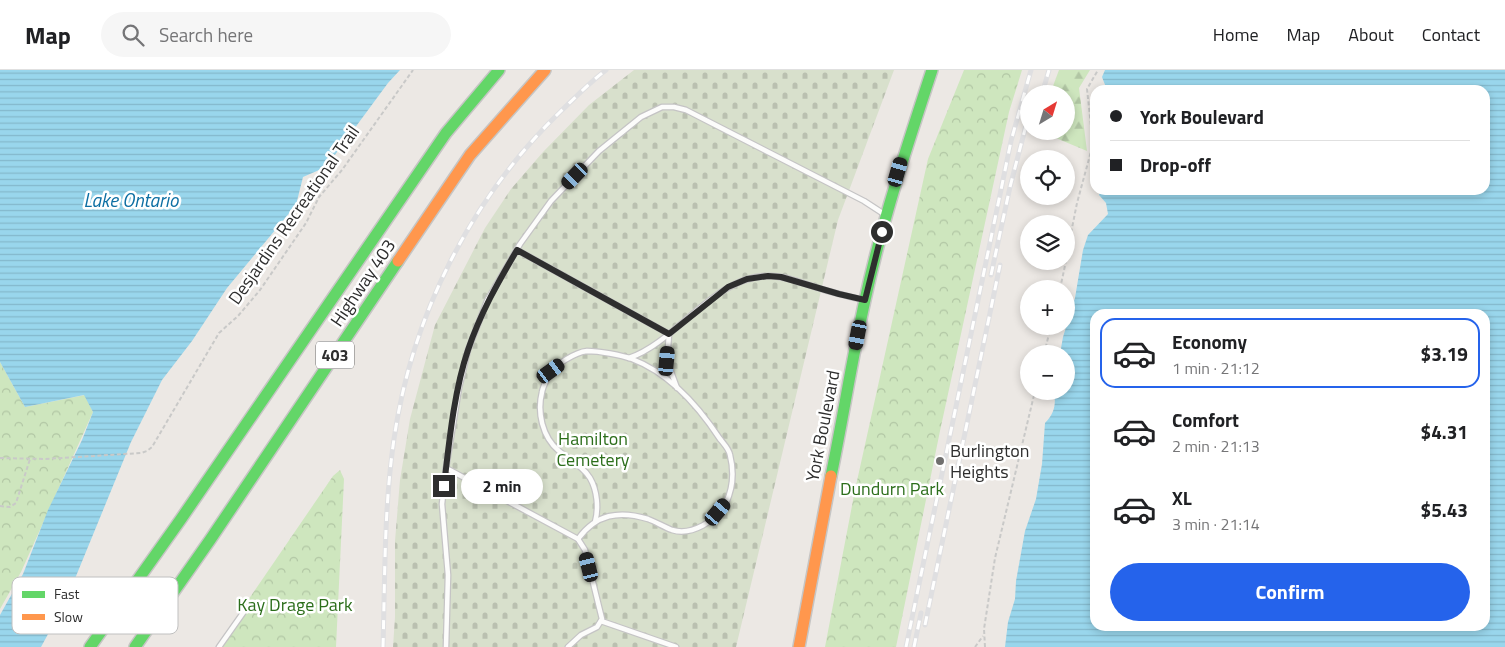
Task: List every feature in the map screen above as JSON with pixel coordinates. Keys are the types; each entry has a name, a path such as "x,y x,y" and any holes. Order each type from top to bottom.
{"main road":[{"name":"Highway 403","path":"140,577 446,133 499,70"},
{"name":"Highway 403","path":"178,586 470,155 545,70"},
{"name":"York Boulevard","path":"799,647 865,300 902,160 932,70"},
{"name":"Highway 403","path":"90,647 99,634"},
{"name":"Highway 403","path":"135,647 144,634"}],"lane":[{"path":"446,647 448,575 442,504 458,388 468,350 487,302 517,250 551,200 599,151 641,117 662,107 674,107 686,110 864,201 886,215"},
{"path":"517,250 669,334"},
{"path":"629,358 652,347 728,287 747,279 768,276 781,277 865,300"},
{"path":"578,539 595,522 609,515 632,515 673,530 690,531 710,522 725,504 733,481 730,454 706,417 675,385 667,361 669,334"},
{"path":"595,522 597,497 590,478 581,468 556,449 545,434 540,413 542,391 551,371 574,355 590,352 629,358 656,373 679,390"},
{"path":"446,468 578,539 585,550 601,621 597,627 581,635 568,647"},
{"path":"219,647 244,613"},
{"path":"601,621 676,647"}],"path":[{"name":"Desjardins Recreational Trail","path":"0,458 67,458 132,454 142,453 152,447 219,333 260,290 306,223 319,197 342,170 413,70"},
{"path":"1090,113 1087,89 1098,70"},
{"path":"1075,215 1090,158"},
{"path":"985,647 983,636 995,558 1033,400"},
{"path":"0,506 10,507 18,500 30,459"},
{"path":"975,647 983,636"}],"green space":[{"name":"Hamilton Cemetery","path":"634,70 894,70 838,220 736,647 393,647 395,541 400,480 410,419 435,325 485,228 511,189 543,152 589,105"},
{"name":"Dundurn Park","path":"964,70 1022,70 1009,112 940,431 896,647 825,647 855,490 928,159"},
{"path":"1059,70 1090,70 1079,88 1087,151 1061,140 1075,140 1075,85 1053,85"},
{"path":"0,362 25,407 85,395 93,412 21,572 18,577 12,577 12,588 0,609"},
{"name":"Kay Drage Park","path":"340,470 344,479 336,647 216,647 333,476"}],"water":[{"name":"Lake Ontario","path":"0,70 400,70 388,83 326,167 303,177 296,205 227,288 192,341 162,380 131,442 76,577 21,577 48,510 82,440 93,412 84,395 25,407 0,362"},
{"path":"1105,70 1505,70 1505,647 1005,647 1008,622 1015,599 1016,581 1025,531 1036,499 1042,464 1045,423 1051,416 1055,400 1075,400 1075,345 1062,345 1064,335 1075,335 1075,298 1083,250 1088,235 1108,214 1106,203 1099,195 1490,195 1490,85 1105,85 1102,77"},
{"name":"Lake Ontario","path":"12,594 12,634 48,634 41,647 0,647 0,615"}],"railway":[{"path":"383,647 387,517 394,439 403,393 415,348 431,304 473,220 499,182 529,145 561,111 606,70"},
{"path":"906,647 1011,141 1031,70"},
{"path":"1045,85 1049,70"},
{"path":"991,275 1022,140"},
{"path":"925,625 1000,265"},
{"path":"914,647 921,613"}],"traffic: fast":[{"path":"140,577 446,133 499,70"},
{"path":"831,476 865,300 879,242 932,70"},
{"path":"178,586 398,261"},
{"path":"90,647 99,634"},
{"path":"135,647 144,634"}],"traffic: slow":[{"path":"398,261 470,155 545,70"},
{"path":"799,647 831,476"}],"place":[{"name":"Burlington Heights","path":"940,461"}],"route":[{"path":"444,486 458,388 468,350 487,302 517,250 669,334 728,287 747,279 768,276 781,277 865,300 882,232"}]}
